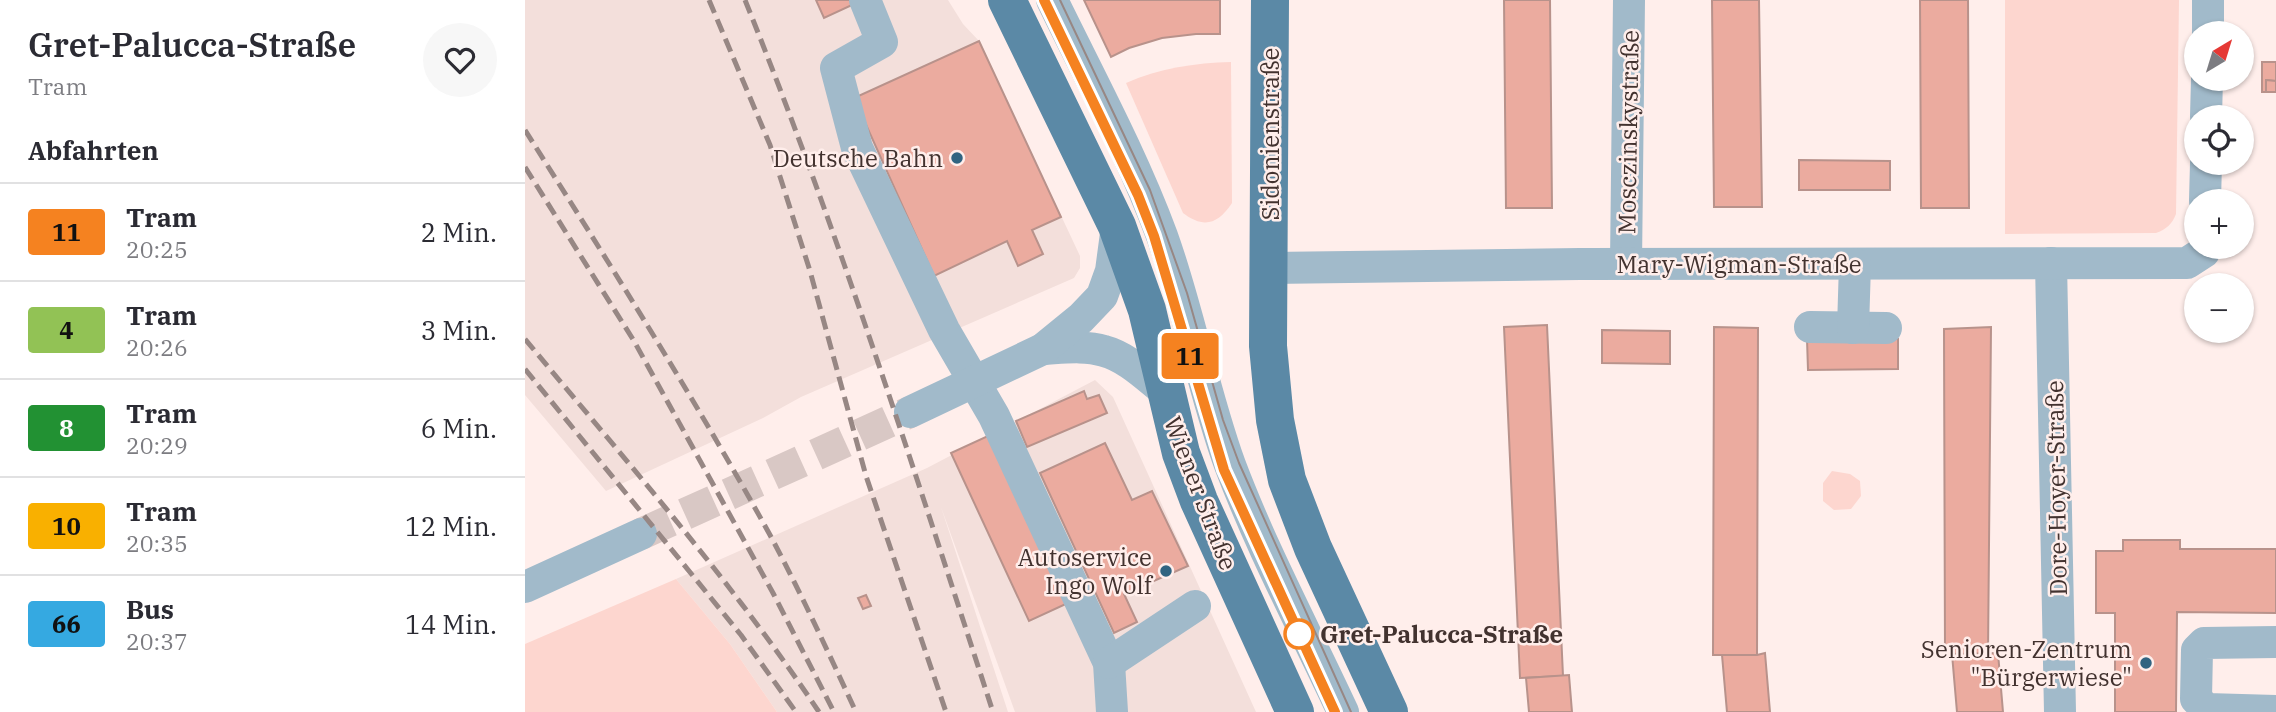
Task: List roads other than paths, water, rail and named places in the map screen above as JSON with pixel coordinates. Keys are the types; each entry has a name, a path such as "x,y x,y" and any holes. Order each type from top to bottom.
{"main road":[{"name":"Wiener Straße","path":"1007,0 1117,226 1147,310 1181,453 1199,501 1295,712"},
{"name":"Sidonienstraße","path":"1270,0 1270,268"},
{"path":"1270,268 1269,359 1275,420 1287,480 1313,548 1389,712"}],"street":[{"path":"865,0 882,43 836,68 857,148 944,330 994,416 1109,663 1112,712"},
{"path":"1052,0 1123,146 1157,224 1177,280 1230,465 1274,567 1343,712"},
{"name":"Mosczinskystraße","path":"1626,264 1629,0"},
{"path":"2207,21 2208,0"},
{"path":"910,412 1043,349 1081,318 1102,296 1111,271 1117,226"},
{"name":"Mary-Wigman-Straße","path":"1270,268 2187,263 2193,259"},
{"path":"1853,328 1855,264"},
{"name":"Dore-Hoyer-Straße","path":"2051,264 2060,712"},
{"path":"1810,327 1886,328"},
{"path":"1043,349 1081,347 1105,351 1122,359 1165,391"},
{"path":"525,587 641,534"},
{"path":"1109,663 1195,606"},
{"path":"2276,642 2204,643 2197,650 2196,699 2207,709 2276,711"}],"tunnel":[{"path":"641,534 910,412"}],"tram line":[{"path":"1044,0 1138,195 1168,278 1224,470 1334,712"},
{"name":"11","path":"1044,0 1138,195 1154,236 1224,470 1335,712"},
{"path":"1060,0 1150,190 1187,293 1223,420 1239,463 1351,712"}],"railway":[{"path":"709,0 770,145 810,271 866,476 946,712"},
{"path":"745,0 844,265 993,712"},
{"path":"525,130 651,331 741,483 793,579 856,712"},
{"path":"525,167 634,341 773,593 834,712"},
{"path":"525,339 714,568 819,712"},
{"path":"525,369 741,635 796,712"}],"place":[{"name":"Deutsche Bahn","path":"957,158"},
{"name":"Autoservice Ingo Wolf","path":"1166,571"},
{"name":"Gret-Palucca-Straße","path":"1299,634"},
{"name":"Senioren-Zentrum \"Bürgerwiese\"","path":"2146,663"}]}
